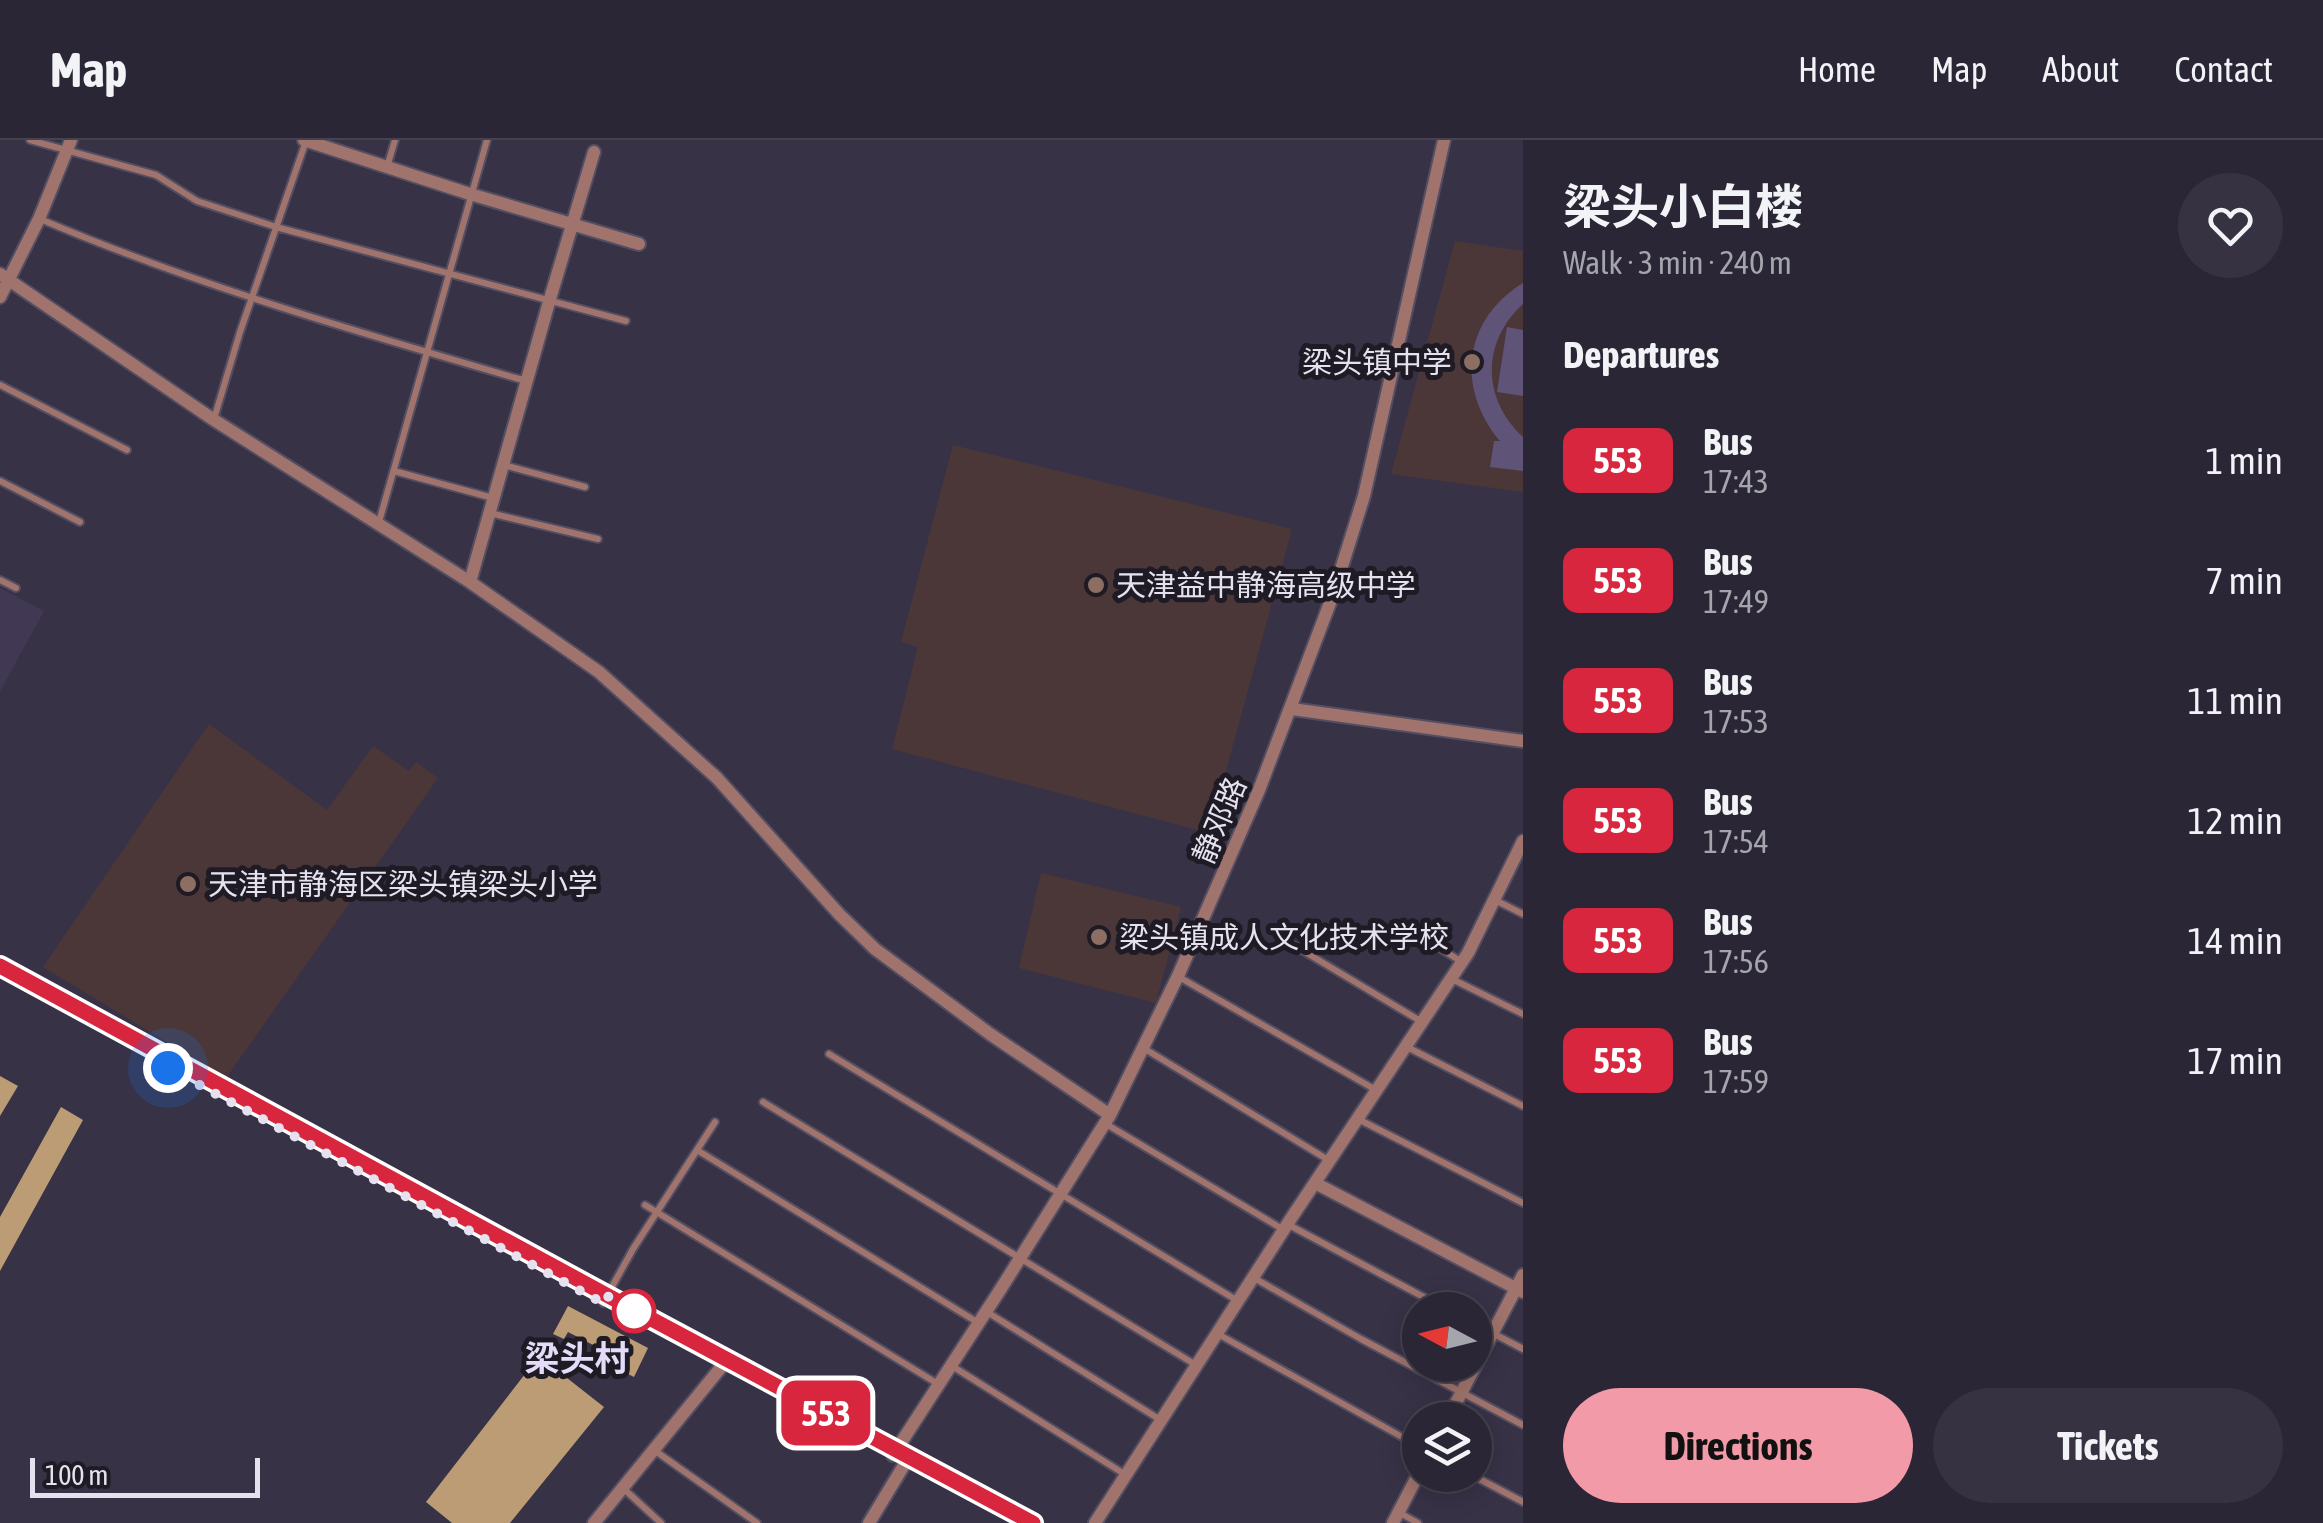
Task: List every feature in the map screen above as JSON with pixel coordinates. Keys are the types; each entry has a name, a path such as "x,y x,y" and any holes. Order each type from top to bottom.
{"main road":[{"path":"0,966 605,1300"},
{"path":"0,978 900,1457 1034,1523"},
{"path":"900,1457 1015,1523"}],"street":[{"path":"306,140 639,244"},
{"name":"静邓路","path":"870,1522 938,1384 1107,1119 1178,976 1238,840 1334,595 1364,496 1444,140"},
{"path":"0,296 4,277 39,218 69,145"},
{"path":"470,582 594,152"},
{"path":"4,277 214,420 470,582 599,672 718,778 875,949 1107,1119"},
{"path":"1292,708 1523,742"},
{"path":"1095,1523 1462,962 1523,840"},
{"path":"1314,1184 1519,1290"},
{"path":"1492,1334 1519,1290 1523,1274"},
{"path":"594,1523 724,1364"},
{"path":"1457,1402 1467,1382"},
{"path":"1396,1518 1409,1492"}],"lane":[{"path":"30,140 69,145 156,175 197,201 276,227 626,321"},
{"path":"214,420 306,140"},
{"path":"387,167 395,140"},
{"path":"379,524 486,140"},
{"path":"39,218 126,255 252,299 526,381"},
{"path":"0,386 127,450"},
{"path":"503,465 584,487"},
{"path":"394,471 493,498"},
{"path":"0,481 80,522"},
{"path":"489,513 598,540"},
{"path":"0,580 16,588"},
{"path":"1494,900 1523,914"},
{"path":"1401,924 1462,962"},
{"path":"1296,946 1422,1022"},
{"path":"1178,976 1376,1090"},
{"path":"1451,979 1523,1014"},
{"path":"1406,1046 1523,1106"},
{"path":"1144,1048 1330,1161"},
{"path":"828,1054 1238,1301"},
{"path":"763,1102 1196,1366"},
{"path":"1107,1119 1286,1227 1413,1292"},
{"path":"1357,1119 1523,1203"},
{"path":"605,1300 715,1122"},
{"path":"697,1150 1161,1420"},
{"path":"645,1204 938,1384"},
{"path":"1253,1278 1523,1426"},
{"path":"1217,1333 1402,1437"},
{"path":"1492,1334 1523,1349"},
{"path":"951,1365 1126,1475"},
{"path":"652,1449 757,1523"},
{"path":"1492,1486 1523,1502"},
{"path":"623,1488 661,1523"},
{"path":"1396,1518 1418,1523"}],"shaded area":[{"name":"梁头镇中学","path":"1455,241 1523,251 1523,492 1391,474"},
{"path":"1523,283 1523,304 1500,335 1492,370 1500,406 1523,437 1523,471 1490,467 1494,441 1500,441 1477,399 1472,356 1488,316"},
{"path":"1507,327 1523,330 1523,396 1497,392"},
{"name":"天津益中静海高级中学","path":"953,445 1292,529 1209,833 892,749 918,647 901,642"},
{"path":"0,588 44,611 0,691"},
{"name":"天津市静海区梁头镇梁头小学","path":"209,724 327,810 373,746 409,771 416,762 438,778 226,1078 43,967"},
{"name":"梁头镇成人文化技术学校","path":"1041,873 1181,907 1156,1003 1019,968"}],"building":[{"path":"0,1076 18,1086 0,1116"},
{"path":"61,1107 83,1120 0,1271 0,1217"},
{"path":"568,1306 648,1348 634,1377 618,1369 622,1360 568,1332 564,1339 553,1334"},
{"path":"539,1356 604,1407 510,1523 452,1523 426,1502"}],"bus line":[{"name":"553","path":"0,966 1033,1523"}],"place":[{"name":"梁头镇中学","path":"1472,362"},
{"name":"天津益中静海高级中学","path":"1096,585"},
{"name":"天津市静海区梁头镇梁头小学","path":"188,884"},
{"name":"梁头镇成人文化技术学校","path":"1099,937"}],"district":[{"name":"梁头村","path":"577,1358"}],"route":[{"path":"168,1068 603,1303 607,1296 640,1314 634,1311"}]}
